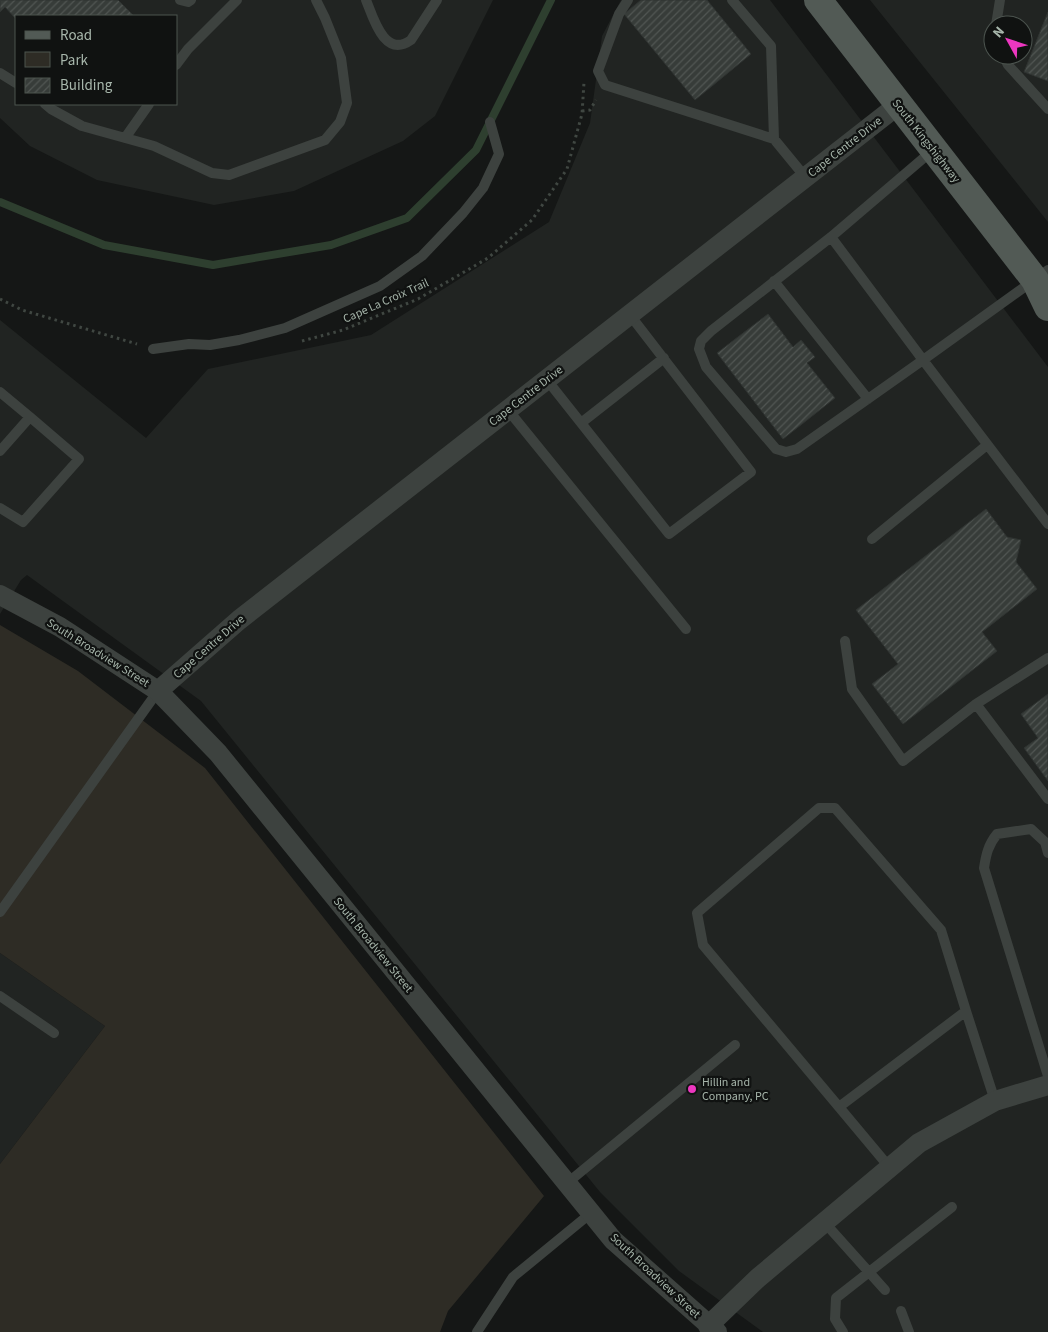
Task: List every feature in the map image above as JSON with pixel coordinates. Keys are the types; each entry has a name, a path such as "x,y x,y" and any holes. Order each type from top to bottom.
{"main road":[{"name":"South Kingshighway","path":"818,0 933,150 1044,280 1048,307"}],"street":[{"name":"Cape Centre Drive","path":"158,692 239,620 898,105"},
{"name":"South Broadview Street","path":"0,595 60,627 158,692 218,753 566,1184 614,1240 712,1329"},
{"path":"712,1329 758,1278 919,1144 995,1101 1048,1085"}],"lane":[{"path":"180,0 188,2 191,0"},
{"path":"178,62 188,49 237,0"},
{"path":"46,105 82,126 154,146 212,173 229,175 325,140 340,122 347,103 341,58 316,0"},
{"path":"366,0 380,35 389,42 397,44 405,44 410,40 437,0"},
{"path":"628,0 619,14 598,71 605,85 774,139 806,178"},
{"path":"732,0 771,46 774,139"},
{"path":"998,15 1000,0"},
{"path":"1008,65 1048,110"},
{"path":"0,73 15,82"},
{"path":"125,138 149,105"},
{"path":"153,348 189,344 210,345 239,340 284,328 380,286 422,256 483,188 499,154 490,122"},
{"path":"933,150 831,237 711,331 702,341 699,349 706,367 776,449 786,452 797,449 923,360 1044,280"},
{"path":"831,237 987,446 1048,524"},
{"path":"774,281 868,399"},
{"path":"547,380 669,534 751,472 630,315"},
{"path":"581,423 664,358"},
{"path":"0,392 79,459 23,522 0,508"},
{"path":"508,410 686,629"},
{"path":"0,451 30,417"},
{"path":"872,539 987,446"},
{"path":"845,640 852,689 903,761 976,704 1048,658"},
{"path":"0,912 158,692"},
{"path":"976,704 1048,799"},
{"path":"890,1168 703,945 697,913 819,808 835,808 941,930 995,1101"},
{"path":"1048,853 1045,842 1032,829 997,834 990,842 984,868 1048,1076"},
{"path":"0,996 54,1032"},
{"path":"839,1107 966,1011"},
{"path":"566,1184 736,1046"},
{"path":"843,1332 835,1319 836,1298 952,1207"},
{"path":"477,1332 514,1278 591,1213"},
{"path":"825,1222 885,1290"},
{"path":"901,1311 909,1332"}],"path":[{"name":"Cape La Croix Trail","path":"295,343 343,330 418,300 488,258 532,220 568,169 582,114 584,74"},
{"path":"0,299 22,310 153,348"}],"shaded area":[{"path":"0,0 493,0 435,116 403,141 294,191 214,205 97,180 30,146 0,118"},
{"path":"621,0 770,0 1048,367 1048,1332 763,1332 679,1271 600,1192 201,701 27,575 21,580 0,614 0,320 146,438 208,369 371,335 549,222 590,123 602,36"},
{"path":"870,0 1048,0 1048,222"},
{"path":"0,953 105,1026 0,1164"}],"green space":[{"path":"0,625 78,671 205,768 544,1196 448,1311 440,1332 0,1332 0,1164 105,1026 0,953"}],"building":[{"path":"0,0 118,0 133,15 15,15 15,18 5,7 0,12"},
{"path":"641,0 707,0 751,54 695,100 624,14"},
{"path":"1048,12 1048,81 1024,72 1027,65 1033,65 1033,50"},
{"path":"768,314 793,347 801,340 815,357 807,363 835,398 783,439 717,353"},
{"path":"986,509 1007,537 1021,540 1016,562 1037,589 982,632 997,651 903,724 872,684 898,664 856,610"},
{"path":"1048,694 1048,781 1024,748 1038,738 1021,714"}],"waterway":[{"path":"0,202 104,245 213,265 331,245 407,218 476,150 551,0"}],"place":[{"name":"Hillin and Company, PC","path":"692,1089"}]}
